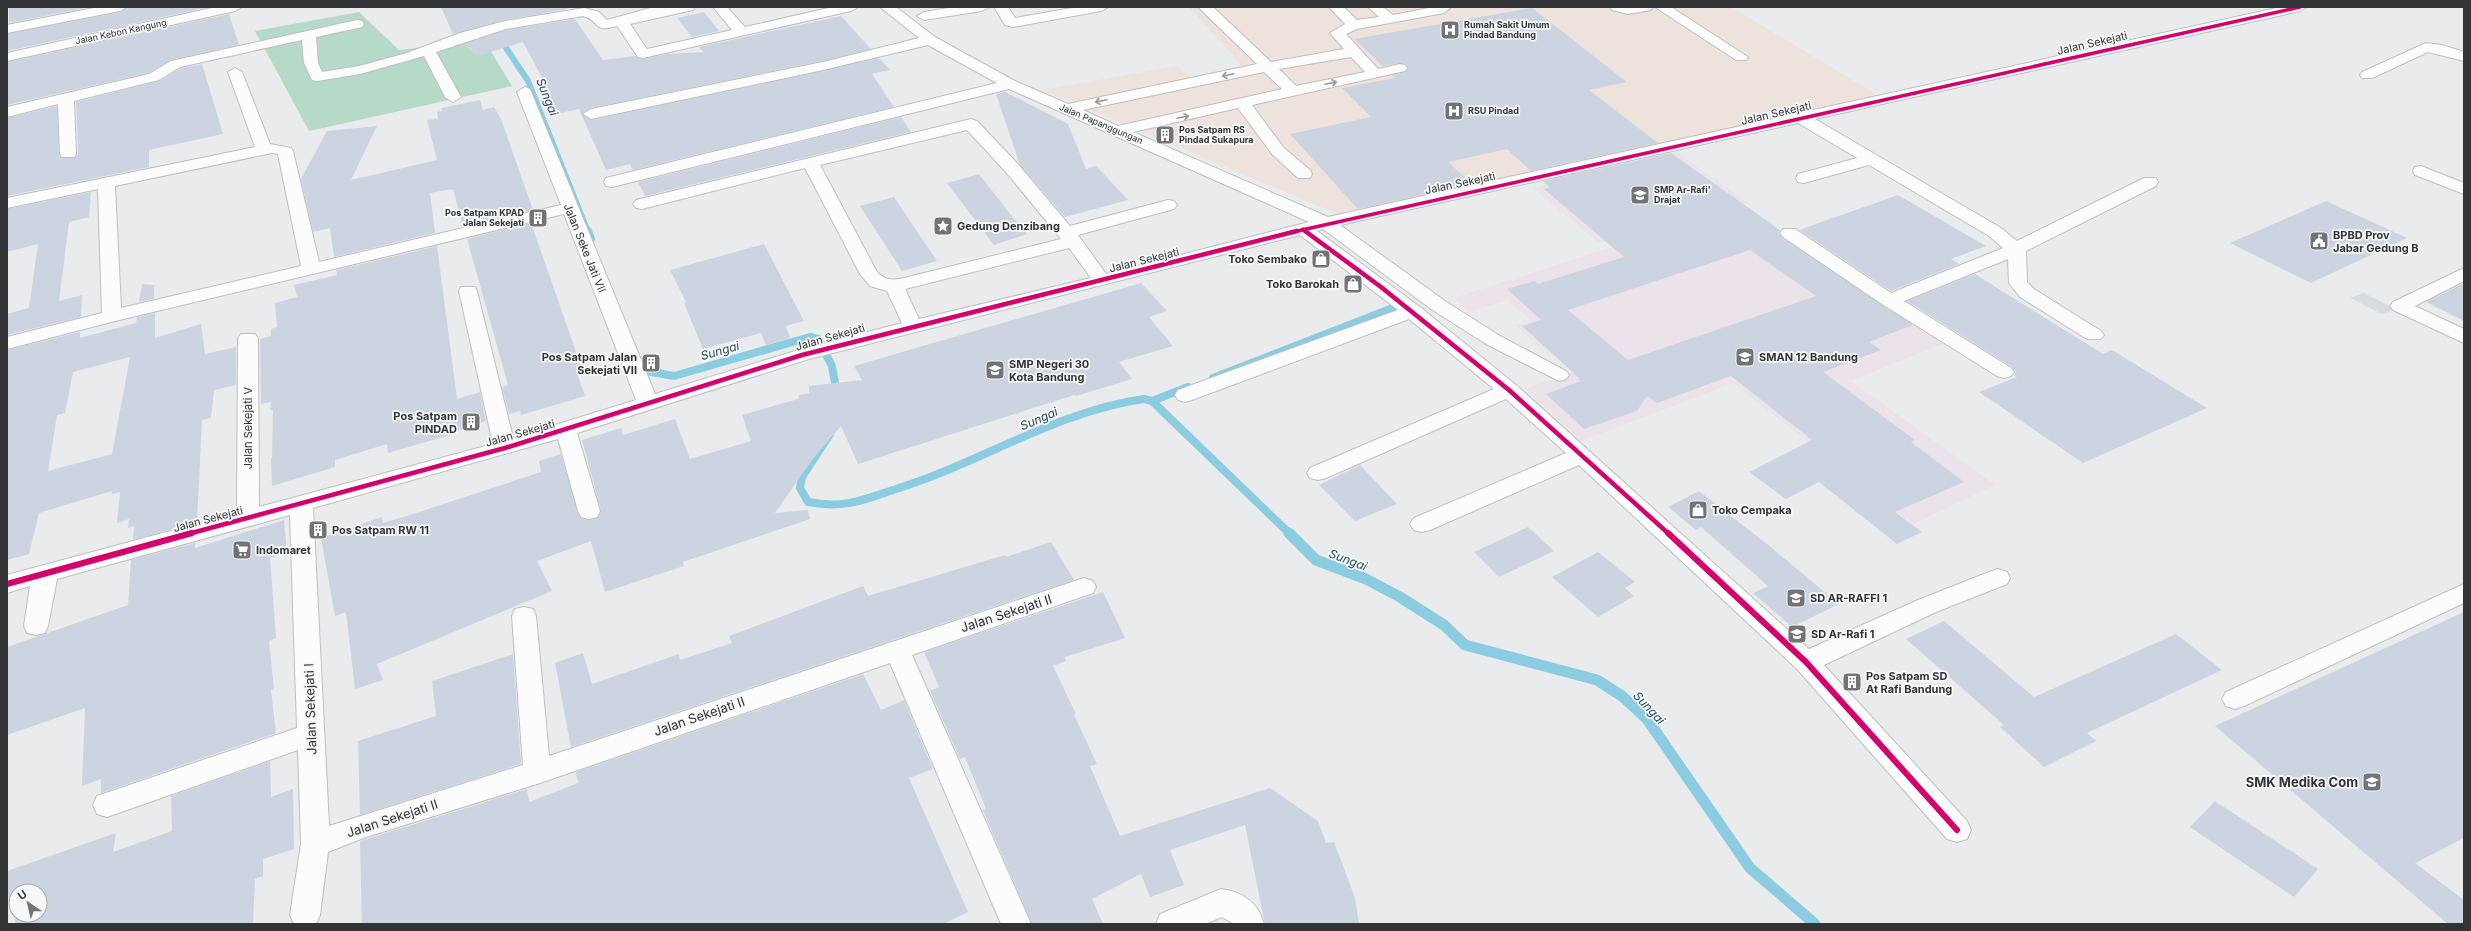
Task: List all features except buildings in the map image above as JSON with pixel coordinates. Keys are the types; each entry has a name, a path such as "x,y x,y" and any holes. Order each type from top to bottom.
{"street":[{"path":"7,29 120,7"},
{"name":"Jalan Kebon Kangung","path":"7,57 235,7"},
{"path":"309,35 311,64 317,77 360,70 428,50 465,36 505,26 578,12 589,13 604,25 669,7"},
{"path":"688,7 622,22 643,54 851,7"},
{"path":"720,7 742,32"},
{"name":"Jalan Papanggungan","path":"887,7 930,40 1010,84 1326,223 1438,305 1493,340 1559,375"},
{"path":"924,16 982,7"},
{"path":"1001,7 1010,22 1016,23 1101,7"},
{"path":"1205,7 1266,67 1293,91"},
{"path":"1336,7 1354,25"},
{"path":"1376,7 1390,20"},
{"path":"1375,74 1353,52 1337,32 1354,25 1390,20 1438,10 1444,7"},
{"path":"1617,7 1628,10 1646,7"},
{"path":"1662,7 1741,57"},
{"name":"Jalan Sekejati","path":"7,584 505,448 802,355 913,326 1102,281 1326,223 2300,7"},
{"path":"7,112 154,77 166,68 176,64 357,24"},
{"path":"591,114 823,66 930,40"},
{"path":"2367,75 2426,47 2442,49 2464,57"},
{"path":"428,50 453,97"},
{"path":"1066,109 1266,67 1353,52"},
{"path":"1117,131 1400,68"},
{"path":"235,72 248,100 264,149"},
{"path":"612,182 1010,84"},
{"name":"Jalan Seke Jati VII","path":"525,92 569,208 648,404"},
{"path":"66,99 68,154"},
{"path":"1243,104 1278,151 1304,174"},
{"path":"1801,118 1995,232 2017,250 2018,283 2026,294 2094,335"},
{"path":"642,204 971,124 1006,161 1069,237 1102,281"},
{"path":"7,203 264,149 276,148 285,151 311,268"},
{"path":"1804,178 1871,159"},
{"path":"810,162 873,280 882,284 894,285 1069,237 1168,205"},
{"path":"2421,171 2464,189"},
{"path":"106,182 112,316"},
{"path":"1889,300 2017,250 2108,206 2150,182"},
{"path":"7,343 311,268 569,208"},
{"path":"1303,229 1413,311 1509,390 1582,455 1806,662 1958,830"},
{"path":"1789,233 1889,300 2004,372"},
{"path":"2464,274 2400,306 2464,337"},
{"path":"894,285 913,326"},
{"path":"468,291 505,448"},
{"path":"1185,395 1413,311"},
{"name":"Jalan Sekejati V","path":"248,338 248,518"},
{"path":"1318,473 1509,390"},
{"path":"566,430 589,511"},
{"path":"1422,524 1582,455"},
{"name":"Jalan Sekejati I","path":"301,504 315,844 305,915"},
{"path":"36,626 42,587 47,573"},
{"path":"1806,662 1927,606 1998,578"},
{"name":"Jalan Sekejati II","path":"315,844 363,826 538,772 897,649 1084,587"},
{"path":"2236,700 2464,593"},
{"path":"524,616 538,772"},
{"path":"897,649 1016,924"},
{"path":"108,805 311,734"},
{"path":"1171,924 1221,903 1229,904 1241,911 1249,920 1249,924"}],"shaded area":[{"name":"RSU Pindad","path":"1188,7 1731,7 1881,97 1347,218 1043,90 1177,66 1192,78 1243,69 1227,48"},
{"name":"SMAN 12 Bandung","path":"1676,152 1748,203 1741,205 1949,341 1851,381 1995,485 1913,524 1733,383 1581,441 1525,389 1590,366 1562,342 1542,349 1516,325 1531,320 1507,300 1469,312 1454,298 1740,206 1599,243 1533,188"},
{"path":"2364,293 2396,309 2382,314 2350,298"}],"green space":[{"path":"359,12 399,50 484,40 512,86 309,131 255,31"}],"waterway":[{"name":"Sungai","path":"495,31 528,81 588,232"},
{"name":"Sungai","path":"588,231 591,239"},
{"path":"1213,378 1398,306"},
{"name":"Sungai","path":"638,361 646,371 674,376 810,337 818,339 832,366 837,395"},
{"path":"1152,401 1188,387"},
{"name":"Sungai","path":"830,434 802,477 800,488 808,502 821,504 843,504 873,497 958,466 1080,414 1112,405 1144,399 1152,401"},
{"name":"Sungai","path":"1152,401 1290,534"},
{"name":"Sungai","path":"1290,534 1316,560 1366,579 1400,597 1444,625 1465,645 1597,680 1622,696 1647,719 1750,868 1815,924"}],"cycle path":[{"path":"7,584 505,448 802,355 880,334 1102,281 1326,223 2300,7"},
{"path":"1303,229 1381,287 1509,390 1649,516 1806,662 1957,830"}],"place":[{"name":"Rumah Sakit Umum Pindad Bandung","path":"1450,30"},
{"name":"RSU Pindad","path":"1454,111"},
{"name":"Pos Satpam RS Pindad Sukapura","path":"1165,135"},
{"name":"SMP Ar-Rafi' Drajat","path":"1640,195"},
{"name":"Pos Satpam KPAD Jalan Sekejati","path":"538,218"},
{"name":"Gedung Denzibang","path":"943,226"},
{"name":"BPBD Prov Jabar Gedung B","path":"2319,241"},
{"name":"Toko Sembako","path":"1321,259"},
{"name":"Toko Barokah","path":"1353,284"},
{"name":"SMAN 12 Bandung","path":"1745,357"},
{"name":"Pos Satpam Jalan Sekejati VII","path":"651,363"},
{"name":"SMP Negeri 30 Kota Bandung","path":"995,370"},
{"name":"Pos Satpam PINDAD","path":"471,422"},
{"name":"Toko Cempaka","path":"1698,510"},
{"name":"Pos Satpam RW 11","path":"318,530"},
{"name":"Indomaret","path":"242,550"},
{"name":"SD AR-RAFFI 1","path":"1796,598"},
{"name":"SD Ar-Rafi 1","path":"1797,634"},
{"name":"Pos Satpam SD At Rafi Bandung","path":"1852,682"},
{"name":"SMK Medika Com","path":"2372,782"}]}
